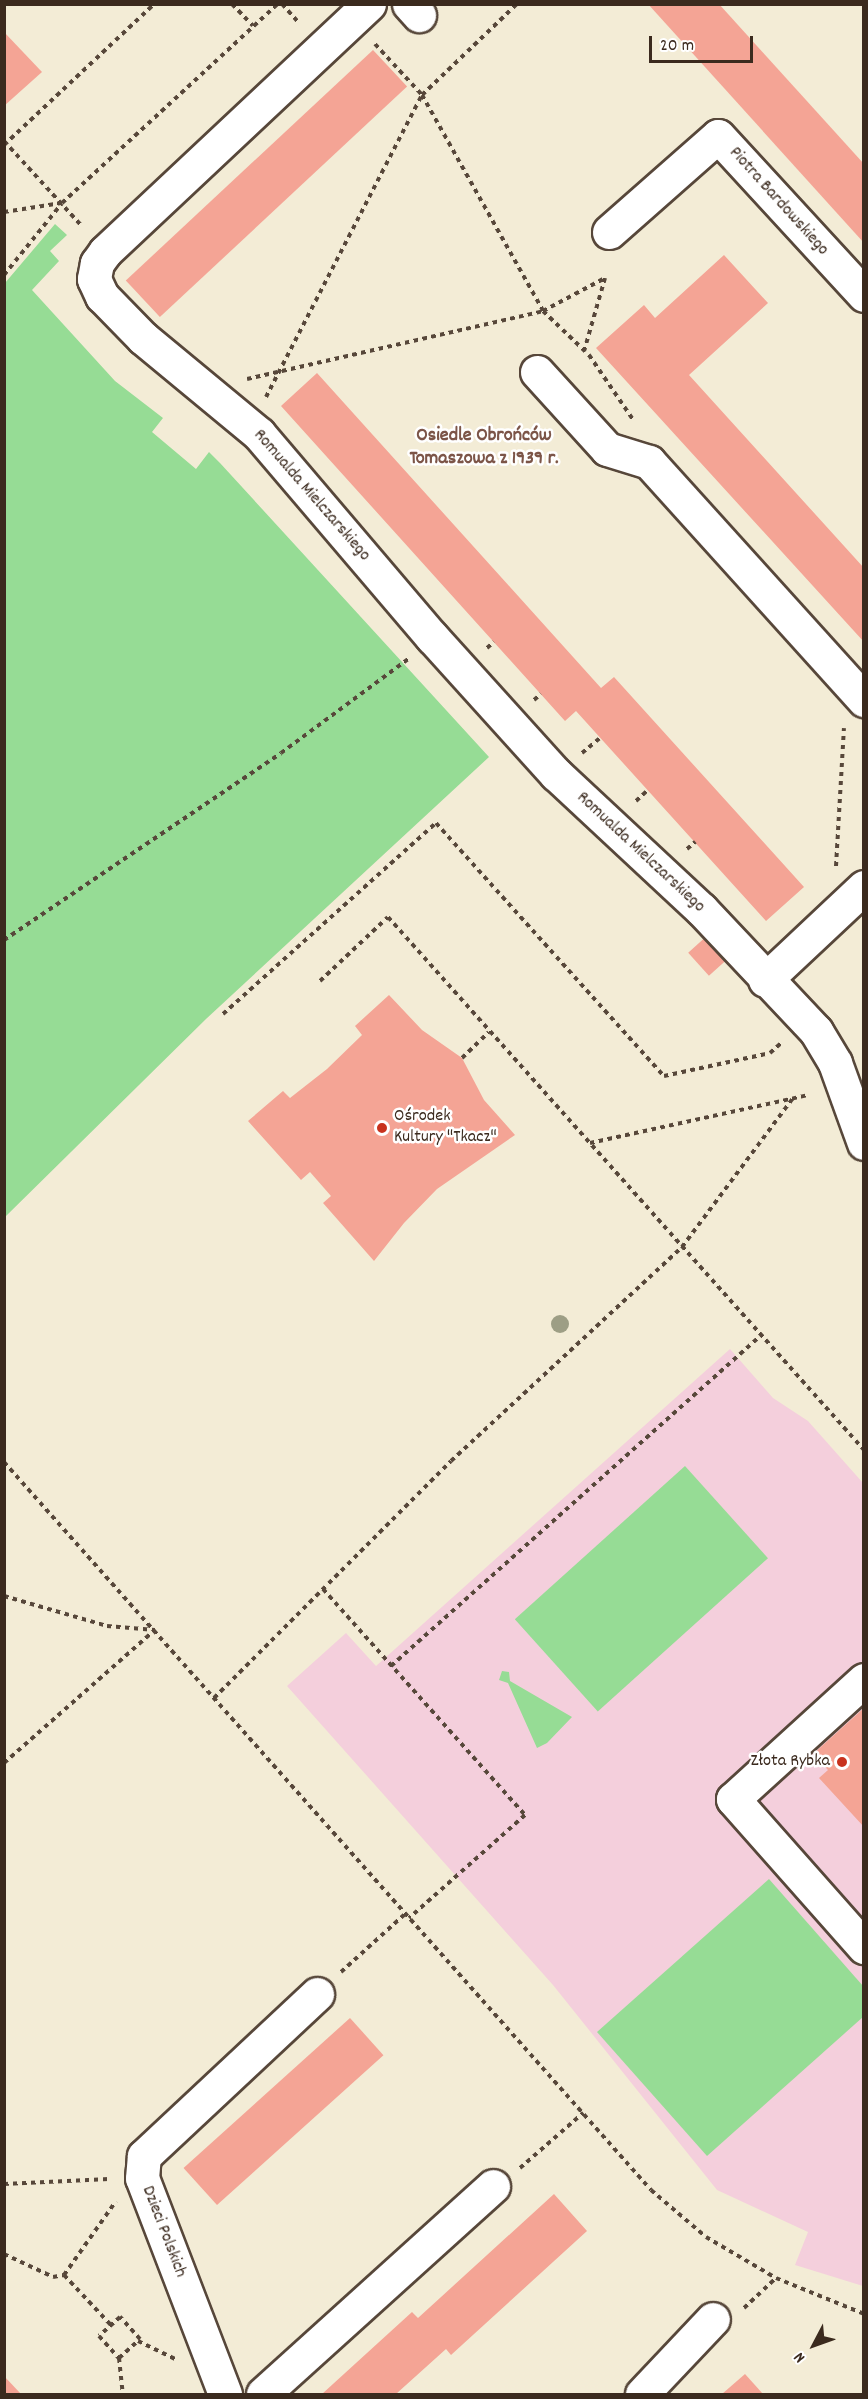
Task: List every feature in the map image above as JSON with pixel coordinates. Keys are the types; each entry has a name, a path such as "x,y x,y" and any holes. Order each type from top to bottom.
{"street":[{"name":"Romualda Mielczarskiego","path":"369,4 105,252 97,262 94,279 102,296 142,338 259,434 432,637 556,774 701,909 765,980 816,1031 835,1063 864,1143"},
{"name":"Piotra Bardowskiego","path":"609,232 718,136 864,295"},
{"path":"537,372 607,449 649,462 857,711"},
{"path":"765,980 864,887"},
{"path":"864,1680 733,1799 864,1947"},
{"name":"Dzieci Polskich","path":"225,2394 142,2178 144,2156 317,1994"},
{"path":"263,2394 493,2186"},
{"path":"642,2394 713,2319"}],"path":[{"path":"105,252 5,143 154,4"},
{"path":"232,4 253,26"},
{"path":"4,275 62,203 278,4"},
{"path":"265,400 422,95 517,4"},
{"path":"369,39 422,95 543,311 584,351 637,425"},
{"path":"4,212 62,203"},
{"path":"238,381 543,311 605,278 584,351"},
{"path":"4,940 280,753 432,637"},
{"path":"836,868 843,729 857,711"},
{"path":"579,755 600,738"},
{"path":"628,807 648,790"},
{"path":"223,1014 436,822 664,1076 771,1053 783,1041 783,1032"},
{"path":"320,981 388,917 864,1450"},
{"path":"462,1058 489,1032"},
{"path":"590,1143 808,1094 816,1099"},
{"path":"214,1698 451,1461 682,1247 793,1098"},
{"path":"391,1666 761,1335"},
{"path":"4,1462 651,2190 706,2237 776,2278 864,2314"},
{"path":"317,1994 525,1815 323,1589"},
{"path":"4,1596 107,1626 154,1630"},
{"path":"4,1763 154,1630"},
{"path":"4,2254 53,2277 64,2275 120,2195"},
{"path":"64,2275 111,2325"},
{"path":"120,2358 140,2339 120,2317 99,2336 120,2358 123,2394"},
{"path":"138,2341 178,2360"}],"shaded area":[{"path":"730,1349 773,1398 808,1421 863,1483 863,2286 795,2265 808,2232 717,2190 553,1985 287,1686 346,1633 376,1666"}],"green space":[{"path":"55,224 67,235 50,251 59,261 32,290 115,381 163,418 152,432 196,469 209,452 489,757 206,1019 5,1217 5,283"},
{"path":"685,1466 768,1558 598,1711 515,1619"},
{"path":"502,1671 509,1672 510,1681 572,1717 547,1743 537,1748 508,1683 499,1680"},
{"path":"769,1879 863,1986 863,2017 707,2156 597,2032"}],"building":[{"path":"648,4 719,4 864,164 864,243"},
{"path":"4,32 42,72 4,106"},
{"path":"373,50 407,87 160,317 126,281"},
{"path":"724,255 768,303 689,375 864,568 864,642 596,348 644,305 655,318"},
{"path":"317,373 601,688 614,677 804,887 766,921 576,711 565,721 281,406"},
{"path":"709,934 730,957 709,976 688,953"},
{"name":"Ośrodek Kultury \"Tkacz\"","path":"389,995 422,1030 462,1058 484,1100 515,1135 437,1189 404,1223 374,1261 323,1203 331,1196 310,1172 301,1180 248,1121 283,1091 290,1098 327,1069 362,1035 355,1026"},
{"name":"Złota Rybka","path":"864,1708 864,1827 819,1778 828,1770 813,1754"},
{"path":"350,2018 383,2055 217,2205 184,2168"},
{"path":"554,2194 587,2231 451,2355 446,2349 396,2394 322,2394 412,2312 418,2318"},
{"path":"745,2374 763,2394 722,2394"},
{"path":"4,2376 21,2394 4,2394"}],"place":[{"name":"Ośrodek Kultury \"Tkacz\"","path":"382,1128"},
{"name":"Złota Rybka","path":"842,1762"}],"district":[{"name":"Osiedle Obrońców Tomaszowa z 1939 r.","path":"484,448"}]}
